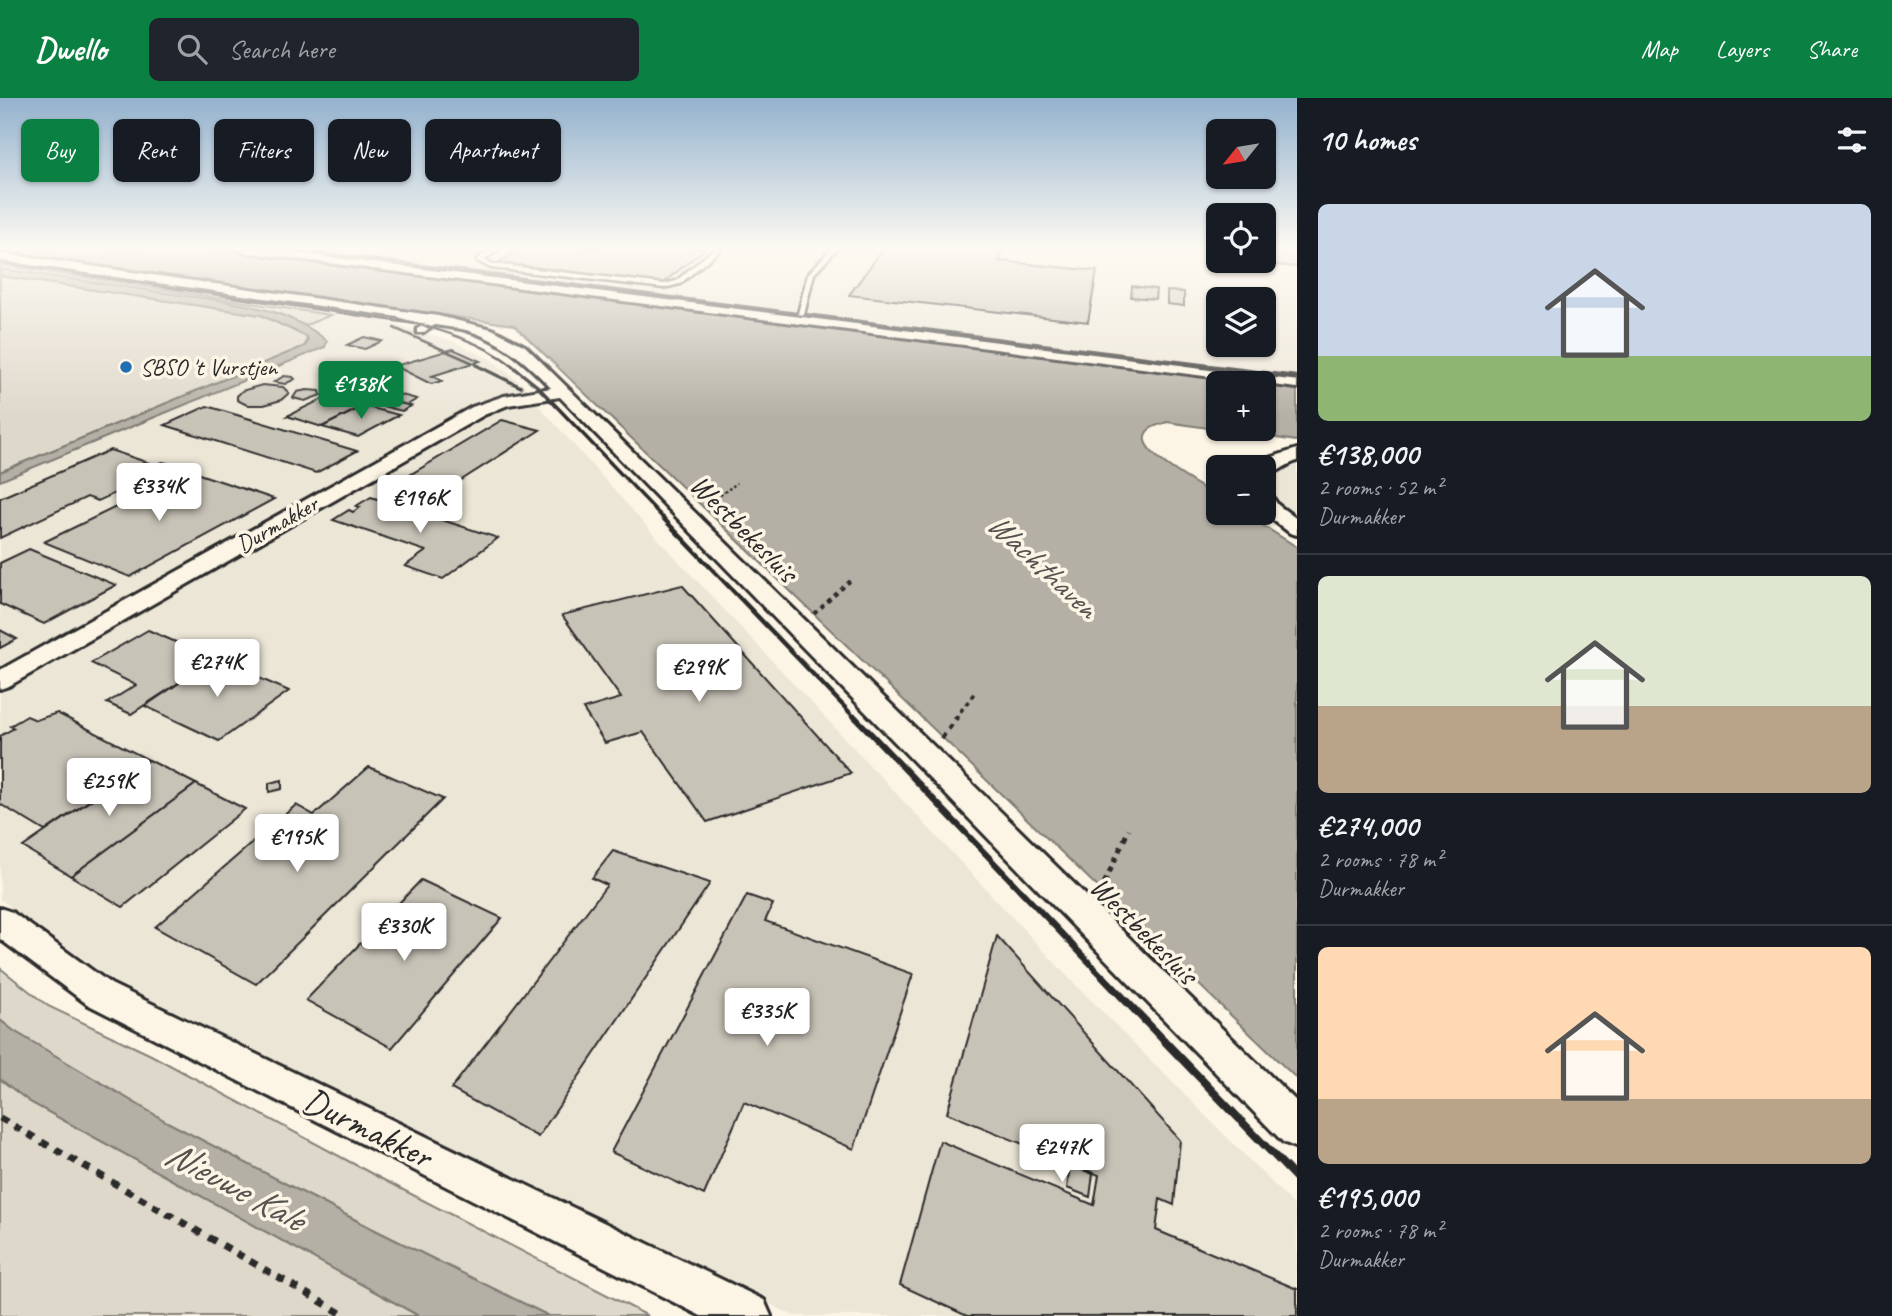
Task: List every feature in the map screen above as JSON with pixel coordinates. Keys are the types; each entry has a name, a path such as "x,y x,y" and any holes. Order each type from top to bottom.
{"street":[{"name":"Westbekesluis","path":"297,305 429,326 473,327 505,338 530,357 1297,1129"},
{"path":"688,305 1297,383"},
{"name":"Durmakker","path":"0,681 478,411 504,401 563,391"},
{"path":"1276,462 1297,455"},
{"path":"1276,513 1297,529"},
{"name":"Durmakker","path":"0,921 99,994 748,1316"}],"lane":[{"path":"799,319 803,305"}],"path":[{"path":"699,511 737,483"},
{"path":"806,621 850,581"},
{"path":"935,748 975,692"},
{"path":"1094,904 1129,829"},
{"path":"0,1118 346,1316"}],"shaded area":[{"name":"SBSO 't Vurstjen","path":"0,305 193,305 261,315 307,337 305,346 0,472"},
{"path":"240,305 264,305 331,315 304,326 277,313"},
{"path":"730,305 1206,305 1206,357 1276,357 1276,305 1297,305 1297,377 1276,374 1276,371 1250,371"},
{"path":"331,315 375,319 449,340 492,360 527,388 539,406 657,538 1069,978 1297,1208 1297,1316 794,1316 115,982 0,899 0,481 112,435 318,333 304,326"},
{"path":"1297,460 1297,520 1276,502 1276,470"},
{"path":"0,968 48,1006 151,1055 378,1177 648,1316 549,1316 371,1228 167,1122 0,1020"},
{"path":"0,1079 30,1102 419,1316 0,1316"}],"water":[{"path":"193,305 244,305 271,311 310,328 327,341 325,347 0,481 0,472 305,346 307,337 261,315"},
{"name":"Wachthaven","path":"370,305 652,305 1206,375 1206,428 1167,422 1151,428 1146,433 1146,444 1162,461 1206,490 1206,525 1262,525 1297,547 1297,1079 514,325"},
{"path":"1276,384 1297,387 1297,441 1276,438"},
{"name":"Nieuwe Kale","path":"0,1020 167,1122 371,1228 549,1316 419,1316 30,1102 0,1079"}],"building":[{"path":"936,305 1091,305 1088,322"},
{"path":"364,337 382,341 365,349 347,345"},
{"path":"453,349 480,361 432,376 442,381 431,384 395,366"},
{"path":"347,364 377,372 353,380 326,373"},
{"path":"284,376 295,379 285,384 274,382"},
{"path":"262,385 283,387 289,393 281,400 264,405 247,405 237,400 242,391"},
{"path":"345,388 379,398 322,427 287,416"},
{"path":"320,391 321,395 305,401 293,398 297,392"},
{"path":"390,392 417,399 407,405 379,397"},
{"path":"379,398 411,406 402,411 370,403"},
{"path":"207,406 357,451 316,473 165,425"},
{"path":"364,406 399,415 358,437 322,427"},
{"path":"502,420 540,430 449,488 408,476"},
{"path":"110,450 155,465 163,462 180,467 152,481 135,475 131,477 141,481 98,501 87,497 0,538 0,498"},
{"path":"190,471 274,499 130,577 44,542"},
{"path":"371,497 498,538 443,579 405,566 426,551 333,520 349,510 353,512 360,507 356,506"},
{"path":"29,549 116,585 44,624 0,604 0,563"},
{"path":"682,585 851,773 707,822 643,732 605,743 583,709 621,698 562,615"},
{"path":"0,630 17,639 0,648"},
{"path":"148,630 215,659 131,714 107,703 136,685 91,663"},
{"path":"215,659 289,691 219,741 145,706"},
{"path":"57,713 149,760 45,831 0,804 0,736 27,716 36,720"},
{"path":"149,760 196,784 71,876 23,847"},
{"path":"369,767 443,799 256,984 155,927 296,805 314,815"},
{"path":"282,780 282,789 269,792 269,783"},
{"path":"196,784 245,809 123,907 71,876"},
{"path":"613,851 710,883 538,1137 451,1089 607,885 592,878"},
{"path":"421,880 502,918 392,1048 306,1000"},
{"path":"747,895 773,904 765,921 913,974 854,1149 744,1102 704,1195 611,1152"},
{"path":"997,936 1180,1140 1174,1205 1160,1199 1156,1230 1297,1289 1297,1316 967,1316 900,1285 940,1141 1094,1205 1099,1175 947,1113"},
{"path":"1070,1165 1093,1174 1090,1197 1067,1188"}],"railway":[{"path":"303,305 396,318 442,331 472,342 513,366"},
{"path":"715,305 1198,366"},
{"path":"394,328 480,366"},
{"path":"476,365 521,387"},
{"path":"511,365 537,386 665,520"},
{"path":"1184,365 1297,379"},
{"path":"663,518 856,719"},
{"path":"855,717 1105,979"},
{"path":"1103,977 1297,1179"}],"place":[{"name":"SBSO 't Vurstjen","path":"126,367"}]}
